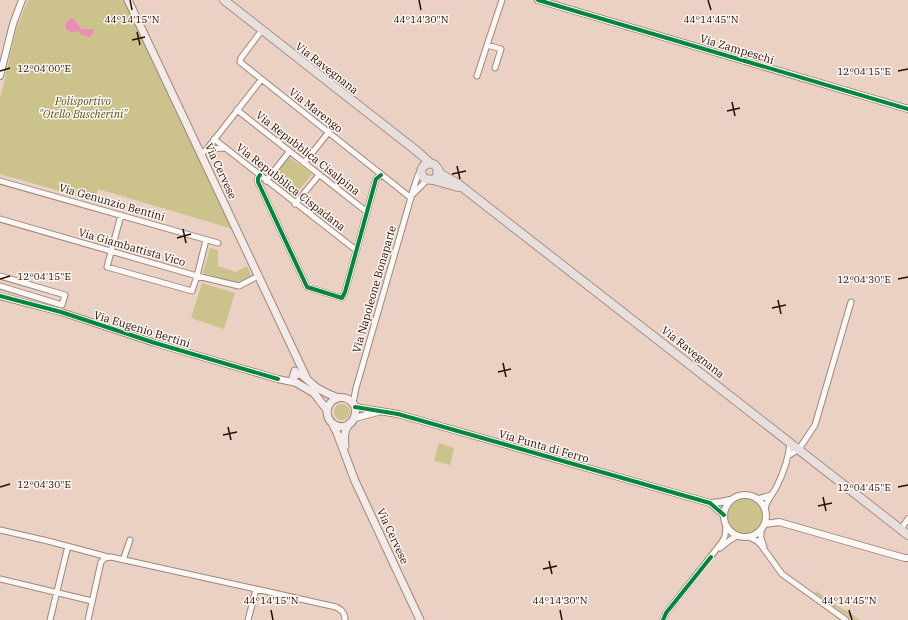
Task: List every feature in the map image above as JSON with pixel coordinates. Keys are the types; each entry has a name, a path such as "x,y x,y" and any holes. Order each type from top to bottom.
{"main road":[{"name":"Via Cervese","path":"128,0 307,379"},
{"name":"Via Ravegnana","path":"224,0 418,152 424,167"},
{"path":"435,165 438,169 437,177 430,180 423,177 424,167 435,165"},
{"name":"Via Ravegnana","path":"438,169 442,174 457,183 905,532"},
{"name":"Via Ravegnana","path":"430,180 463,188"},
{"name":"Via Cervese","path":"294,351 296,364 294,380 314,393 327,410 328,416 338,433 355,481 420,620"},
{"name":"Via Cervese","path":"294,375 300,374 319,389 342,398 354,405"},
{"path":"327,410 330,402 342,398"},
{"path":"354,405 356,413 354,418"},
{"name":"Via Cervese","path":"348,462 344,434 354,418"},
{"path":"332,423 340,426 349,424"}],"street":[{"path":"0,76 13,24 22,0"},
{"path":"477,76 502,0"},
{"name":"Via Zampeschi","path":"538,0 908,109"},
{"name":"Via Marengo","path":"262,30 240,62 381,175 412,196"},
{"path":"487,45 501,49 495,68"},
{"path":"209,147 261,80"},
{"name":"Via Repubblica Cisalpina","path":"237,110 367,212"},
{"path":"304,163 328,133"},
{"name":"Via Repubblica Cispadana","path":"214,139 356,250"},
{"path":"199,151 209,147 226,148"},
{"path":"266,181 289,152"},
{"name":"Via Napoleone Bonaparte","path":"354,405 356,388 416,179 424,167"},
{"path":"260,175 258,182 308,287 342,298 345,292 376,179 381,175"},
{"path":"296,204 319,175"},
{"name":"Via Genunzio Bentini","path":"0,180 218,243"},
{"name":"Via Napoleone Bonaparte","path":"412,196 430,180"},
{"path":"121,215 107,267 192,291 206,240"},
{"name":"Via Giambattista Vico","path":"0,219 197,276 239,286 258,276"},
{"path":"0,276 66,295 61,312"},
{"path":"0,286 62,305"},
{"name":"Via Eugenio Bertini","path":"0,296 61,312 155,343 278,379 297,383"},
{"path":"788,456 799,449 815,425 851,302"},
{"path":"278,379 294,375"},
{"name":"Via Napoleone Bonaparte","path":"342,398 351,396 356,388"},
{"name":"Via Punta di Ferro","path":"354,405 405,416 710,502 724,515"},
{"name":"Via Punta di Ferro","path":"354,418 373,412 384,411"},
{"path":"749,537 755,535 765,524 765,510 771,495 778,485 788,456 790,442"},
{"path":"710,502 721,502 744,494 751,495 757,498 765,510 779,522"},
{"path":"757,498 771,495"},
{"path":"663,620 666,613 722,542 725,536 726,526 724,515 726,505 731,499"},
{"path":"905,532 908,519"},
{"path":"765,524 779,522 907,557"},
{"path":"726,526 737,536 749,537 757,541 777,568 788,579 846,620"},
{"path":"0,530 48,541 109,558 336,607 342,610 345,620"},
{"path":"761,530 762,542 771,560"},
{"path":"711,557 730,540 737,536"},
{"path":"123,560 130,540"},
{"path":"50,620 67,550"},
{"path":"88,620 101,562 105,558 109,558"},
{"path":"0,580 92,601"},
{"path":"248,620 256,589"}],"green space":[{"name":"Polisportivo \"Otello Buscherini\"","path":"28,0 125,0 233,229 98,189 94,201 0,174 0,99 16,30"},
{"path":"289,157 312,174 294,197 270,178"},
{"path":"210,248 218,250 218,266 236,272 247,266 252,277 238,284 203,273"},
{"path":"202,283 235,293 224,329 191,318"},
{"path":"342,404 348,406 350,412 348,418 342,420 336,418 334,412 336,406"},
{"path":"439,443 454,448 450,465 434,461"},
{"path":"745,499 751,500 757,504 761,510 761,522 757,528 751,532 745,533 739,532 733,528 729,522 728,516 729,510 733,504 739,500"},
{"path":"817,591 860,620 853,620 815,593"}],"shaded area":[{"path":"74,19 81,29 94,29 94,32 90,37 82,35 77,31 68,31 65,27 67,21"}],"cycle path":[{"path":"538,0 908,109"},
{"path":"260,175 258,182 307,287 342,298 345,292 376,179 381,175"},
{"path":"0,296 61,312 155,343 278,379"},
{"path":"355,407 398,414 710,503 724,515"},
{"path":"663,620 666,613 711,557"}]}
